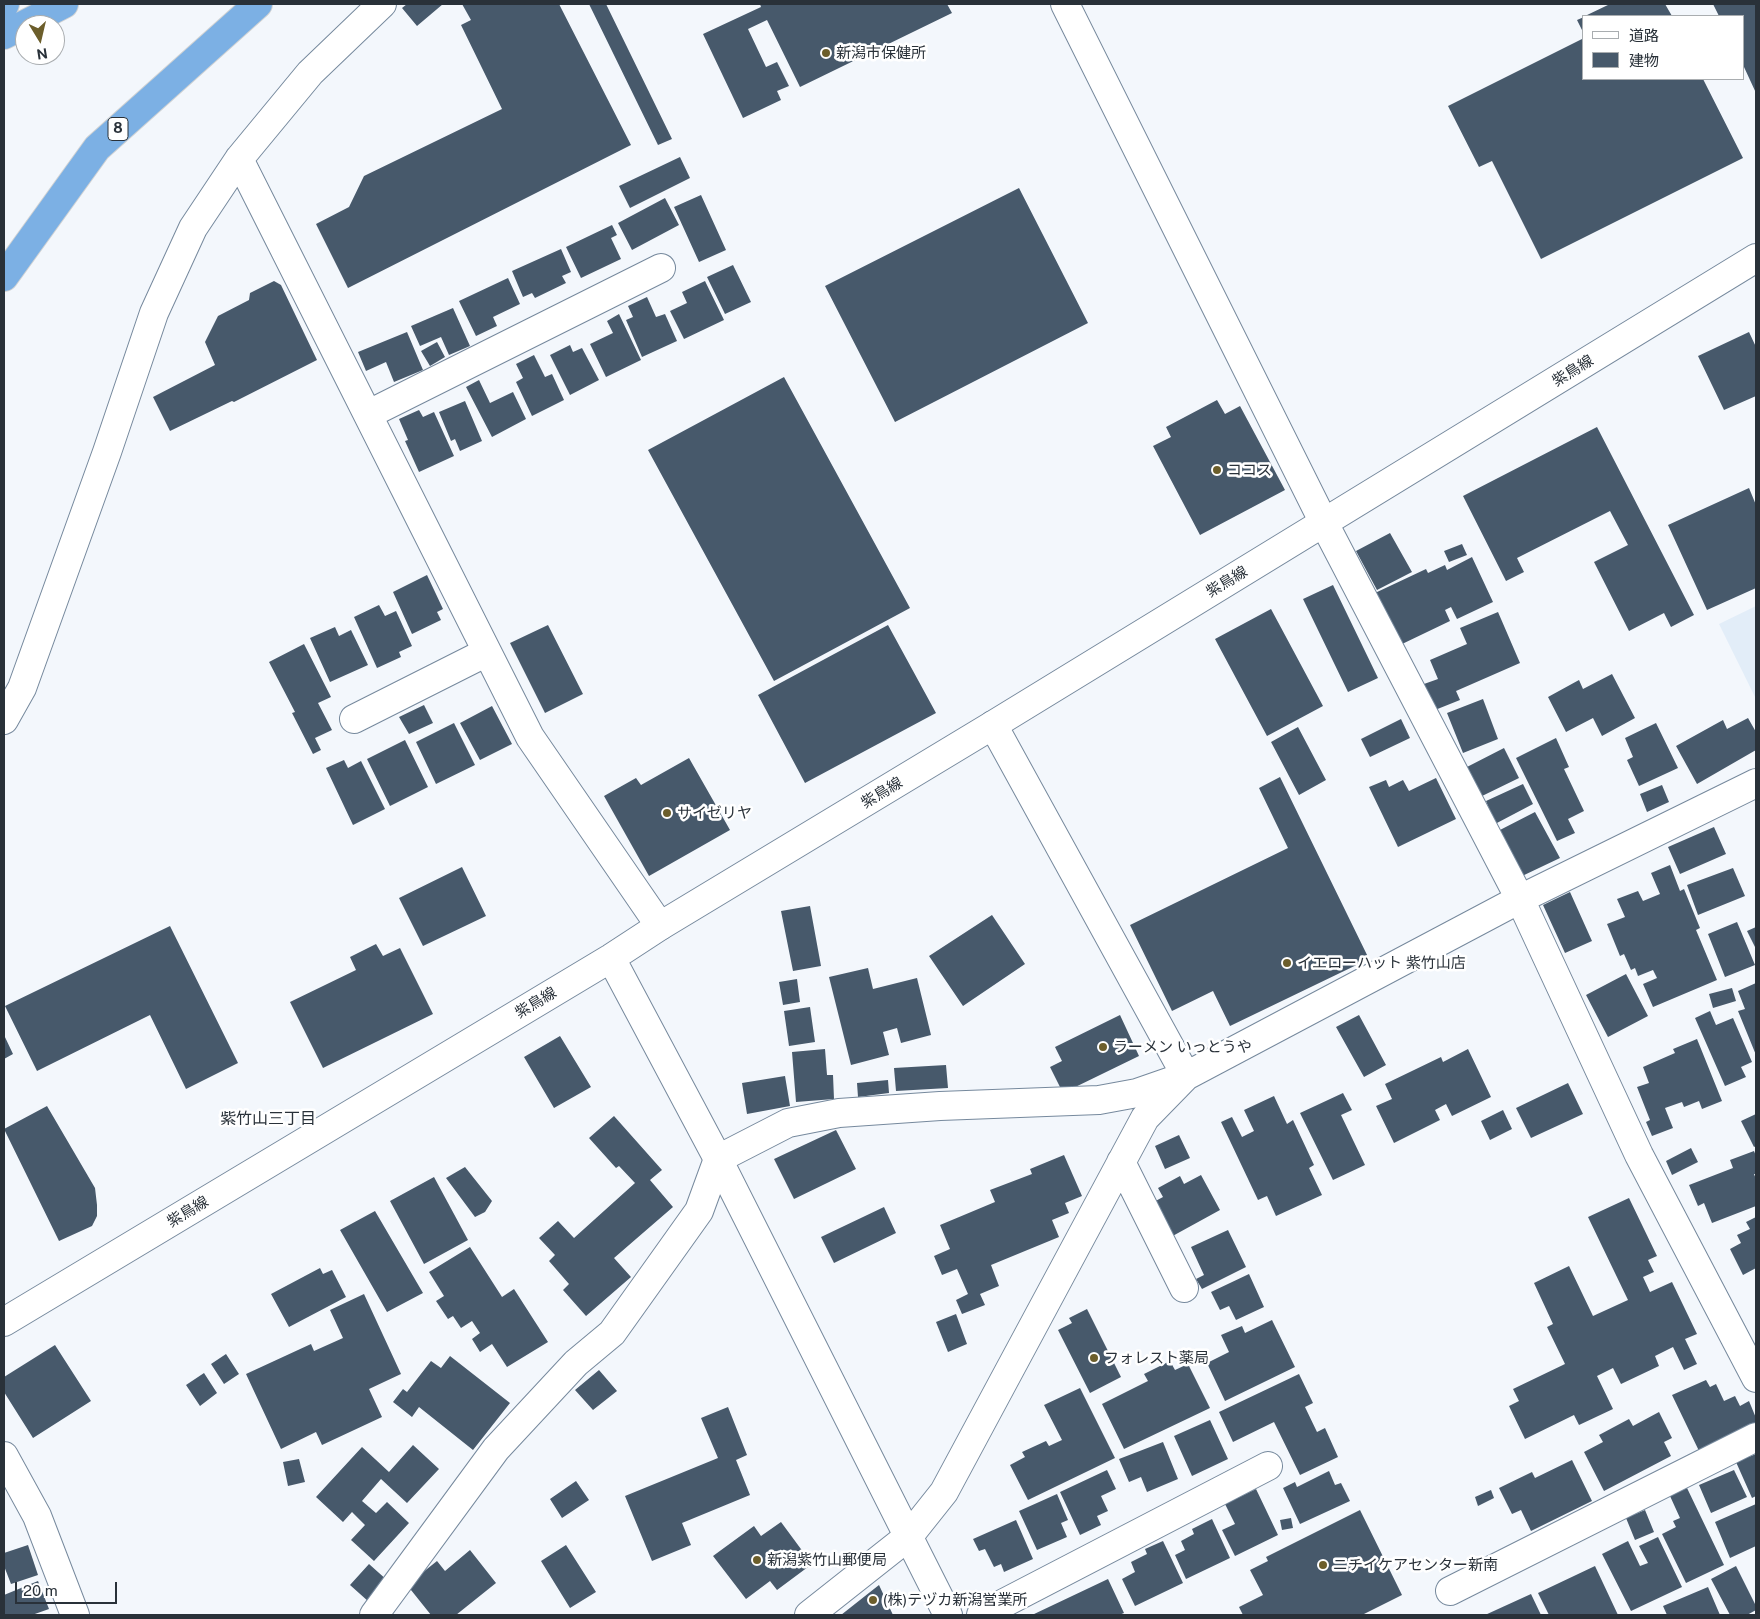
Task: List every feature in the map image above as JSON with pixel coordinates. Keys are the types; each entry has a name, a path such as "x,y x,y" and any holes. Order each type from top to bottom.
{"highway":[{"name":"8","path":"4,277 97,148 258,4"},
{"path":"4,35 57,8"}],"street":[{"path":"4,720 25,678 107,452 154,313 194,228 239,159 310,73 382,4"},
{"path":"1065,4 1324,523 1520,899 1639,1155 1756,1378"},
{"path":"239,159 530,737 660,926"},
{"name":"紫鳥線","path":"4,1322 994,726 1756,258"},
{"path":"369,414 661,268"},
{"path":"354,719 487,652"},
{"path":"994,726 1186,1076"},
{"path":"374,1615 496,1449 576,1363 612,1333 699,1211 718,1158 788,1123 839,1113 1099,1100 1137,1093 1186,1076 1520,899 1756,783"},
{"path":"611,958 718,1158 910,1536 948,1615"},
{"path":"809,1615 910,1536 944,1492 1145,1118 1186,1076"},
{"path":"1121,1162 1184,1288"},
{"path":"1450,1591 1756,1437"},
{"path":"4,1456 37,1516 75,1615"},
{"path":"980,1615 1268,1466"}],"shaded area":[{"path":"1756,606 1756,699 1719,624"}],"building":[{"path":"407,4 443,4 417,26 402,8"},
{"path":"462,4 559,4 631,145 348,288 316,224 349,207 364,176 502,109 461,25 471,20"},
{"path":"589,4 606,4 672,139 658,145"},
{"name":"新潟市保健所","path":"760,4 947,4 952,13 800,87 767,20 748,29 766,67 777,62 789,86 777,91 781,100 743,118 703,34 761,7"},
{"path":"1610,4 1665,4 1671,15 1587,15"},
{"path":"1713,4 1756,4 1756,93 1745,69 1745,15 1718,15"},
{"path":"1582,18 1582,30 1577,20"},
{"path":"1582,39 1582,80 1704,80 1743,158 1541,259 1492,161 1479,167 1448,106"},
{"path":"680,157 690,178 630,208 619,186"},
{"path":"1019,188 1088,323 895,422 825,286"},
{"path":"701,195 726,250 699,262 674,207"},
{"path":"665,198 679,225 632,250 618,223"},
{"path":"612,225 617,235 611,238 621,259 581,278 566,247"},
{"path":"561,249 571,272 562,276 566,283 535,298 532,293 523,297 512,271"},
{"path":"733,265 751,302 725,314 707,277"},
{"path":"508,278 520,304 493,317 497,326 476,336 459,301"},
{"path":"274,281 281,285 317,360 234,402 232,401 170,431 153,397 215,365 205,342 218,316 249,300 250,293"},
{"path":"705,281 724,320 684,339 670,311 687,303 682,292"},
{"path":"647,297 656,317 665,314 677,341 642,357 626,320 633,317 628,306"},
{"path":"453,308 470,346 449,355 441,337 420,346 411,326"},
{"path":"619,314 641,360 606,377 590,344 613,333 607,321"},
{"path":"407,332 423,370 394,382 386,362 366,371 358,352"},
{"path":"1749,332 1756,347 1756,396 1724,410 1698,356"},
{"path":"437,342 445,357 430,366 421,351"},
{"path":"570,345 573,352 582,348 599,380 570,395 550,355"},
{"path":"534,355 545,377 552,374 564,400 532,416 516,382 523,378 516,364"},
{"path":"784,377 910,608 774,681 648,450"},
{"path":"479,380 490,403 513,392 526,419 492,437 466,387"},
{"path":"1217,400 1225,414 1240,406 1285,490 1200,535 1153,446 1171,437 1166,427"},
{"path":"465,401 482,441 460,451 455,439 451,441 439,412"},
{"path":"419,410 423,417 434,412 454,456 419,472 405,441 408,440 399,419"},
{"path":"1597,427 1694,615 1671,627 1664,613 1629,631 1594,562 1628,545 1610,511 1517,558 1524,572 1506,581 1463,496"},
{"path":"1749,488 1756,505 1756,588 1707,610 1668,525"},
{"path":"1390,533 1412,572 1377,590 1356,551"},
{"path":"1462,544 1467,555 1449,562 1444,551"},
{"path":"1472,557 1493,602 1457,619 1451,607 1445,610 1450,621 1400,645 1375,593 1426,569 1428,573 1445,565 1447,570"},
{"path":"427,575 443,609 437,612 441,620 412,634 393,592"},
{"path":"1333,585 1378,678 1348,692 1303,599"},
{"path":"379,605 385,616 396,611 412,646 399,652 401,657 377,668 354,617"},
{"path":"1271,609 1323,706 1267,736 1215,639"},
{"path":"1498,612 1520,663 1456,691 1460,700 1435,710 1424,684 1438,679 1430,660 1467,644 1460,628"},
{"path":"548,625 583,694 545,713 510,643"},
{"path":"888,625 936,713 805,783 758,695"},
{"path":"335,627 339,636 351,630 368,665 330,682 310,638"},
{"path":"304,644 331,697 318,703 332,730 315,738 321,750 313,754 292,713 295,712 269,662"},
{"path":"1612,674 1635,718 1602,736 1593,718 1566,732 1548,697 1579,680 1583,689"},
{"path":"1483,699 1498,739 1463,753 1447,713"},
{"path":"424,705 433,723 409,734 399,717"},
{"path":"492,706 512,744 480,760 460,723"},
{"path":"1748,718 1756,732 1756,750 1697,784 1676,746 1723,720 1727,729"},
{"path":"1401,719 1410,738 1370,757 1361,739"},
{"path":"454,723 475,765 436,784 416,742"},
{"path":"1656,723 1678,768 1639,786 1627,760 1633,757 1625,738"},
{"path":"1298,727 1326,780 1299,795 1271,742"},
{"path":"1556,738 1569,767 1564,769 1584,811 1568,819 1575,833 1557,841 1516,758"},
{"path":"405,740 428,787 390,806 367,759"},
{"path":"1504,748 1519,778 1480,797 1465,768"},
{"name":"サイゼリヤ","path":"689,758 730,830 649,876 604,796 636,778 641,785"},
{"path":"344,760 348,768 361,761 385,809 353,825 326,768"},
{"path":"1280,777 1369,959 1230,1026 1213,991 1172,1011 1130,925 1288,848 1259,788"},
{"path":"1436,778 1456,819 1398,847 1369,787 1386,780 1389,787 1403,780 1409,791"},
{"path":"1523,784 1533,804 1495,824 1486,801"},
{"path":"1662,785 1669,802 1647,812 1640,794"},
{"path":"1535,812 1560,858 1520,877 1498,831"},
{"path":"1714,827 1726,854 1680,874 1668,847"},
{"path":"1670,865 1680,891 1684,889 1700,928 1696,930 1717,980 1653,1007 1643,984 1657,978 1653,970 1638,976 1635,968 1631,970 1624,954 1620,956 1607,924 1625,917 1617,899 1638,891 1643,901 1660,894 1651,873"},
{"path":"462,867 486,916 423,946 399,898"},
{"path":"1733,868 1745,896 1698,915 1687,885"},
{"path":"1570,892 1592,941 1565,953 1543,905"},
{"path":"810,906 821,966 793,971 781,911"},
{"path":"992,915 1025,964 963,1006 929,956"},
{"path":"1737,922 1755,965 1725,977 1708,934"},
{"path":"170,926 238,1063 186,1089 150,1015 37,1071 5,1006"},
{"path":"1756,927 1756,949 1747,931"},
{"path":"376,944 383,956 400,948 433,1014 323,1068 290,1002 356,970 350,957"},
{"path":"868,968 873,989 917,978 931,1035 901,1043 897,1028 883,1032 889,1055 851,1065 829,977"},
{"path":"1626,974 1648,1016 1608,1037 1586,995"},
{"path":"797,979 800,1002 783,1005 779,982"},
{"path":"1756,983 1756,1055 1738,1011 1745,1009 1738,991"},
{"path":"1732,988 1736,1001 1713,1008 1709,994"},
{"path":"810,1007 815,1042 789,1046 784,1011"},
{"path":"1710,1011 1716,1025 1733,1018 1752,1062 1741,1067 1746,1077 1725,1086 1695,1018"},
{"path":"1120,1015 1139,1056 1063,1093 1050,1067 1062,1061 1055,1047"},
{"path":"1359,1015 1386,1065 1364,1077 1336,1027"},
{"path":"4,1035 13,1054 4,1059"},
{"path":"560,1036 591,1087 554,1108 524,1057"},
{"path":"1697,1039 1722,1101 1702,1109 1699,1101 1684,1107 1682,1102 1665,1108 1673,1128 1652,1136 1646,1122 1650,1120 1637,1087 1649,1083 1643,1067 1675,1053 1673,1049"},
{"path":"825,1049 827,1075 833,1075 834,1099 796,1102 792,1052"},
{"path":"1468,1049 1491,1097 1452,1116 1446,1104 1435,1110 1440,1120 1394,1143 1376,1106 1392,1099 1385,1084 1441,1057 1443,1062"},
{"path":"946,1065 948,1088 896,1091 894,1068"},
{"path":"785,1076 790,1106 747,1114 742,1083"},
{"path":"888,1080 889,1093 858,1097 857,1083"},
{"path":"1568,1083 1583,1114 1531,1138 1516,1108"},
{"path":"1343,1093 1352,1110 1341,1115 1365,1165 1333,1180 1300,1113"},
{"path":"1274,1096 1287,1124 1293,1120 1314,1165 1309,1168 1322,1195 1276,1216 1267,1196 1258,1200 1221,1122 1232,1117 1242,1137 1254,1131 1244,1110"},
{"path":"47,1106 95,1188 97,1205 97,1216 92,1226 59,1241 4,1129"},
{"path":"1503,1110 1512,1129 1490,1140 1481,1121"},
{"path":"1756,1114 1756,1146 1754,1147 1741,1121"},
{"path":"614,1116 662,1170 650,1180 673,1207 614,1258 631,1277 586,1316 563,1290 569,1284 549,1261 555,1255 539,1238 558,1221 574,1238 635,1183 619,1166 616,1168 589,1138"},
{"path":"836,1130 856,1169 794,1199 774,1159"},
{"path":"1179,1135 1190,1158 1165,1169 1155,1146"},
{"path":"1691,1148 1698,1162 1672,1175 1666,1161"},
{"path":"1754,1151 1756,1156 1756,1174 1754,1174 1756,1179 1756,1206 1712,1223 1704,1203 1698,1206 1689,1185 1733,1168 1730,1160"},
{"path":"1064,1155 1082,1196 1065,1203 1069,1213 1052,1220 1059,1237 991,1265 999,1286 980,1294 985,1305 962,1314 956,1300 968,1294 957,1269 942,1275 934,1256 950,1249 940,1225 995,1202 990,1190 1032,1174 1030,1169"},
{"path":"465,1167 492,1201 485,1212 475,1217 446,1178"},
{"path":"1201,1175 1220,1210 1169,1238 1150,1204 1163,1197 1158,1188 1180,1176 1184,1184"},
{"path":"434,1177 468,1240 424,1264 390,1201"},
{"path":"1629,1198 1657,1256 1648,1260 1654,1272 1643,1277 1650,1292 1672,1282 1697,1334 1685,1339 1697,1364 1684,1370 1673,1347 1655,1356 1659,1366 1621,1384 1613,1368 1597,1376 1613,1409 1579,1425 1574,1415 1525,1439 1509,1406 1519,1401 1513,1389 1565,1364 1547,1327 1553,1324 1534,1283 1569,1266 1593,1316 1628,1300 1588,1217"},
{"path":"884,1207 896,1233 834,1263 821,1237"},
{"path":"375,1211 423,1293 387,1312 340,1230"},
{"path":"1756,1217 1756,1268 1743,1275 1730,1249 1741,1243 1737,1235 1750,1229 1746,1222"},
{"path":"1228,1230 1246,1267 1202,1289 1196,1279 1204,1275 1191,1247"},
{"path":"470,1247 502,1297 514,1289 548,1342 507,1367 492,1344 480,1352 472,1339 480,1333 472,1321 461,1328 453,1316 448,1319 436,1301 444,1296 429,1272"},
{"path":"320,1268 323,1274 332,1270 346,1297 289,1327 271,1294"},
{"path":"1249,1274 1264,1307 1236,1320 1229,1306 1220,1310 1211,1292"},
{"path":"364,1294 401,1374 369,1389 382,1417 322,1445 316,1432 281,1449 246,1374 311,1344 314,1351 343,1338 330,1310"},
{"path":"1087,1309 1121,1377 1090,1393 1058,1330 1072,1323 1069,1318"},
{"path":"956,1314 967,1344 948,1352 936,1322"},
{"path":"1272,1320 1295,1367 1225,1401 1207,1363 1229,1352 1221,1335 1242,1326 1245,1333"},
{"path":"55,1345 91,1401 33,1438 4,1392 4,1377"},
{"path":"226,1354 239,1374 224,1384 211,1364"},
{"path":"450,1356 510,1403 473,1450 419,1407 412,1417 393,1402 403,1389 407,1392 431,1361 441,1368"},
{"path":"1170,1361 1175,1370 1188,1364 1210,1408 1124,1449 1102,1404 1148,1381 1144,1374"},
{"path":"599,1370 617,1391 593,1410 575,1390"},
{"path":"204,1373 217,1393 200,1406 186,1385"},
{"path":"1299,1374 1313,1403 1305,1407 1317,1432 1325,1428 1338,1457 1300,1475 1274,1422 1233,1442 1219,1412"},
{"path":"1706,1380 1710,1387 1716,1384 1724,1401 1735,1396 1740,1406 1749,1401 1756,1418 1756,1426 1700,1453 1672,1395"},
{"path":"1080,1388 1115,1458 1028,1500 1010,1465 1025,1457 1022,1452 1046,1441 1049,1446 1062,1440 1044,1405"},
{"path":"728,1407 747,1455 736,1460 750,1495 682,1523 691,1545 652,1561 625,1496 718,1458 701,1418"},
{"path":"1659,1412 1672,1438 1664,1442 1671,1456 1604,1491 1584,1452 1603,1442 1599,1435 1629,1419 1633,1426"},
{"path":"1210,1420 1228,1459 1192,1476 1174,1436"},
{"path":"1163,1442 1178,1479 1147,1492 1141,1477 1129,1482 1119,1459"},
{"path":"413,1445 439,1469 407,1503 381,1479 362,1501 376,1513 387,1502 409,1523 374,1561 351,1540 365,1525 352,1512 343,1522 316,1497 362,1447 389,1472"},
{"path":"1756,1454 1756,1496 1752,1498 1736,1462"},
{"path":"299,1459 305,1482 288,1486 283,1462"},
{"path":"1572,1460 1592,1501 1531,1531 1521,1510 1512,1514 1499,1488 1532,1472 1535,1478"},
{"path":"1107,1470 1116,1489 1101,1496 1108,1511 1097,1516 1101,1525 1080,1535 1060,1492"},
{"path":"1734,1470 1747,1497 1711,1513 1699,1485"},
{"path":"1329,1471 1335,1485 1341,1483 1350,1501 1300,1524 1283,1488 1295,1482 1297,1487"},
{"path":"576,1481 589,1500 562,1518 550,1499"},
{"path":"1687,1488 1724,1565 1686,1583 1662,1534 1676,1527 1673,1521 1680,1518 1670,1496"},
{"path":"1256,1489 1278,1535 1235,1556 1222,1530 1235,1524 1225,1504"},
{"path":"1491,1490 1494,1498 1478,1506 1475,1497"},
{"path":"1057,1494 1068,1520 1061,1523 1067,1537 1037,1550 1019,1511"},
{"path":"1756,1504 1756,1546 1730,1558 1715,1522"},
{"name":"ニチイケアセンター新南","path":"1360,1510 1402,1595 1362,1615 1243,1615 1239,1607 1263,1595 1250,1570 1268,1561 1266,1557"},
{"path":"1645,1510 1654,1532 1635,1540 1626,1518"},
{"path":"1291,1518 1293,1528 1282,1530 1280,1520"},
{"path":"1212,1519 1230,1558 1186,1579 1175,1555 1185,1550 1181,1541 1194,1534 1192,1529"},
{"path":"1016,1520 1033,1559 1004,1572 1001,1564 994,1567 985,1549 979,1551 973,1539"},
{"path":"781,1522 812,1564 777,1590 770,1581 746,1599 713,1556 754,1526 761,1536"},
{"path":"1658,1537 1682,1587 1631,1611 1602,1554 1628,1541 1640,1566 1648,1563 1639,1546"},
{"path":"1163,1541 1183,1583 1135,1606 1122,1579 1135,1572 1131,1562 1147,1554 1145,1549"},
{"path":"28,1545 38,1575 11,1584 4,1566 4,1553"},
{"path":"566,1545 596,1592 570,1608 541,1561"},
{"path":"470,1550 496,1583 456,1615 431,1615 407,1585 437,1561 445,1571"},
{"path":"369,1564 388,1581 369,1602 350,1585"},
{"path":"1595,1566 1618,1615 1549,1615 1538,1593"},
{"path":"1736,1566 1756,1606 1756,1610 1747,1615 1730,1615 1711,1579"},
{"path":"1108,1579 1124,1613 1119,1615 1032,1615"},
{"path":"38,1581 49,1609 32,1615 4,1615 4,1595"},
{"name":"(株)テヅカ新潟営業所","path":"879,1585 893,1615 841,1615"},
{"path":"1708,1587 1720,1615 1667,1615 1663,1606"},
{"path":"1531,1594 1541,1615 1485,1615"}],"place":[{"name":"新潟市保健所","path":"826,53"},
{"name":"ココス","path":"1217,470"},
{"name":"サイゼリヤ","path":"667,813"},
{"name":"イエローハット 紫竹山店","path":"1287,963"},
{"name":"ラーメン いっとうや","path":"1103,1047"},
{"name":"フォレスト薬局","path":"1094,1358"},
{"name":"新潟紫竹山郵便局","path":"757,1560"},
{"name":"ニチイケアセンター新南","path":"1323,1565"},
{"name":"(株)テヅカ新潟営業所","path":"873,1600"}],"district":[{"name":"紫竹山三丁目","path":"268,1119"}]}
